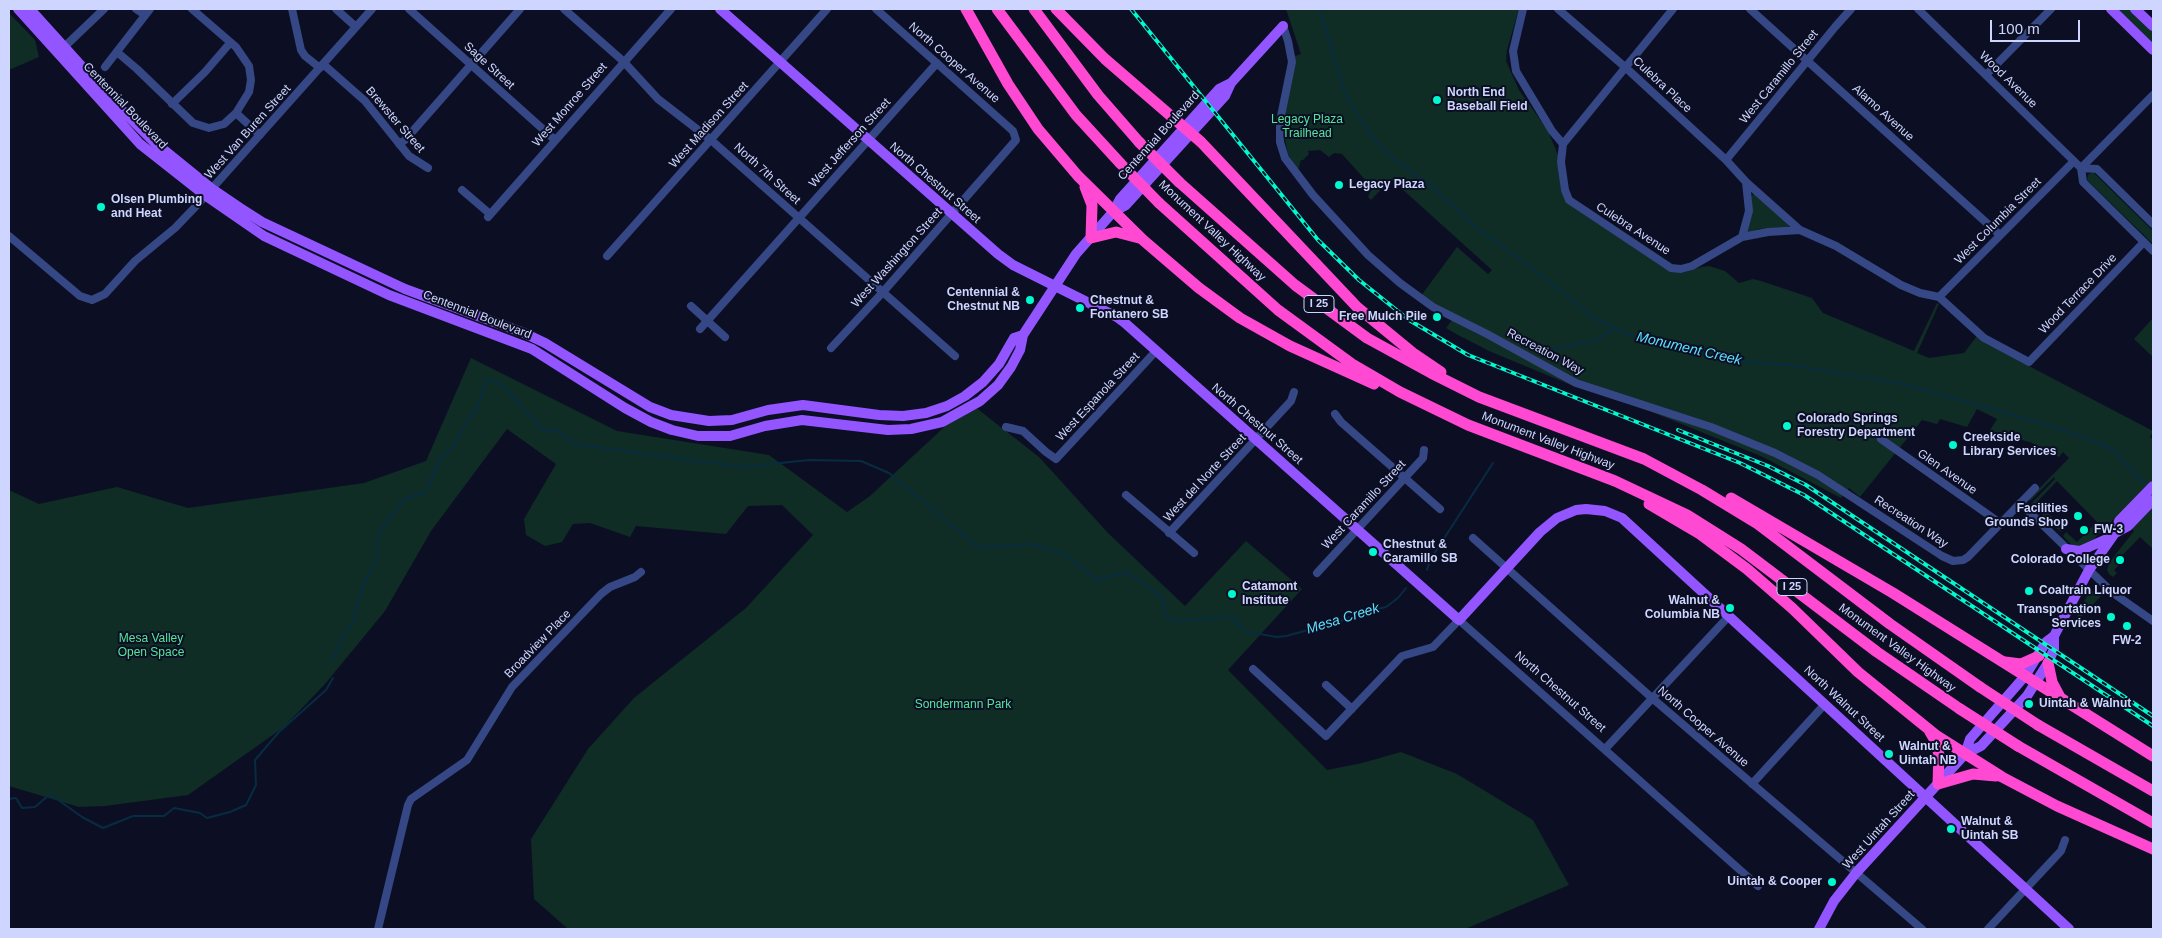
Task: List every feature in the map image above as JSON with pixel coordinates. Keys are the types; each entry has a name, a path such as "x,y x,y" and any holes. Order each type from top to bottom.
{"highway":[{"path":"966,9 1029,116 1078,176 1142,240 1212,298 1257,328 1324,363 1421,403"},
{"name":"Monument Valley Highway","path":"997,9 1076,115 1159,203 1241,278 1307,332 1352,364 1421,403 1468,425 1615,481 1711,529 1779,577 1877,652 1960,709 2018,746 2153,823"},
{"name":"Monument Valley Highway","path":"1034,9 1098,95 1179,182 1295,285 1332,314 1389,351 1479,397 1601,442 1644,459 1672,473 1758,524 1890,624 1980,687 2038,725 2153,791"},
{"path":"1056,9 1105,59 1188,130 1357,307 1413,352 1479,397"},
{"path":"1078,176 1092,204 1091,238 1116,232 1142,240"},
{"path":"1672,473 1718,491 1787,530 1893,593 2153,756"},
{"path":"1615,481 1700,534 1739,563 1792,608 1858,672 1928,729 2002,777 2057,806 2153,850"},
{"path":"2001,661 2021,664 2044,659 2052,682 2061,698"},
{"path":"1928,729 1936,742 1939,755 1938,784 1973,774 1989,774 2002,777"}],"main road":[{"name":"Centennial Boulevard","path":"18,9 209,193 264,236 389,295 451,320 513,340 532,349 625,408 651,422 672,430 698,436 730,436 765,426 802,420 888,430 919,428 942,422 980,401 998,385 1012,367 1020,350 1024,335 1054,286 1076,254 1114,212 1120,199 1188,130 1219,88 1231,83 1283,26"},
{"name":"Centennial Boulevard","path":"30,9 61,50"},
{"name":"North Chestnut Street","path":"720,9 1006,261 1117,317 1459,620"},
{"path":"2111,9 2153,50"},
{"path":"2135,9 2153,26"},
{"name":"Centennial Boulevard","path":"209,193 262,222 405,289 546,343 650,407 691,420 732,420 768,410 803,405 904,416 926,413 947,406 965,396 983,382 999,364 1014,338 1024,335"},
{"name":"West Uintah Street","path":"1965,754 1970,739 2025,676 2054,649 2054,636 2089,570 2153,486"},
{"name":"West Uintah Street","path":"2125,522 2153,500"},
{"name":"North Walnut Street","path":"1506,568 1540,532 1557,518 1576,510 1596,509 1614,514 1630,524 2069,929"},
{"path":"2066,549 2080,552 2114,535"},
{"path":"1459,620 1506,568"},
{"name":"West Uintah Street","path":"1819,929 1834,901 1856,873 1965,754 1981,746 2037,683 2044,659"}],"street":[{"path":"61,50 104,9"},
{"path":"105,67 147,12 136,9"},
{"path":"117,52 193,123 209,128 224,124 236,112 249,92 251,72 244,57 192,9"},
{"name":"Brewster Street","path":"292,9 303,53 365,101 409,156 428,168"},
{"path":"336,9 356,27"},
{"name":"West Van Buren Street","path":"9,236 80,296 92,300 105,294 135,261 175,228 209,193 372,9"},
{"name":"Sage Street","path":"409,9 555,140"},
{"path":"399,144 405,140 520,9"},
{"name":"North 7th Street","path":"564,9 624,61 658,99 711,140 955,356"},
{"name":"West Monroe Street","path":"462,190 489,215 671,9"},
{"name":"West Madison Street","path":"607,256 827,9"},
{"name":"North Cooper Avenue","path":"876,9 1013,130 1016,136"},
{"path":"1524,9 1514,51 1516,71 1552,131 1563,144 1673,9"},
{"name":"Culebra Place","path":"1558,9 1625,67 1726,160 1746,182 1800,230"},
{"name":"Alamo Avenue","path":"1750,9 2000,235"},
{"name":"West Caramillo Street","path":"1726,160 1851,9"},
{"name":"Wood Avenue","path":"1918,9 2074,160 2081,168 2083,182 2153,251"},
{"path":"1986,75 2051,9"},
{"name":"Recreation Way","path":"1283,26 1292,62 1280,121 1280,142 1285,158 1351,238 1400,283 1442,313 1488,334 1576,383 1711,428 1775,453 1818,475 1942,556 1958,561 1968,557 2000,523"},
{"path":"172,104 209,68 230,43"},
{"name":"West Jefferson Street","path":"700,328 937,63"},
{"path":"2081,168 2153,95"},
{"path":"236,112 260,135"},
{"name":"West Washington Street","path":"831,348 952,215 1014,143 1016,136"},
{"name":"Culebra Avenue","path":"1563,144 1561,162 1565,190 1570,200 1667,265 1676,269 1687,268 1742,237 1768,232 1800,230 1830,243 1901,285 1920,293 1939,297 1984,338 2029,362"},
{"name":"West Columbia Street","path":"1939,297 2074,160"},
{"path":"2081,168 2098,169 2153,224"},
{"path":"1742,237 1749,211 1746,182"},
{"name":"Wood Terrace Drive","path":"2029,362 2144,242"},
{"path":"690,306 725,337"},
{"name":"West Espanola Street","path":"1006,427 1023,431 1056,458 1156,351"},
{"name":"West del Norte Street","path":"1169,533 1291,401 1294,392"},
{"path":"1335,414 1341,422 1402,478 1440,509"},
{"name":"Glen Avenue","path":"1881,439 2000,523"},
{"name":"West Caramillo Street","path":"1317,572 1402,478 1423,458 1424,450"},
{"path":"2000,523 2034,488"},
{"path":"1126,496 1194,553"},
{"path":"2020,503 2113,593 2153,621"},
{"name":"North Cooper Avenue","path":"1473,538 1652,698 1922,929"},
{"name":"Broadview Place","path":"378,929 411,799 467,760 512,686 601,594 610,587 635,578 641,572"},
{"path":"1606,748 1729,616"},
{"path":"1253,669 1326,736 1402,656 1435,645 1459,620"},
{"name":"North Chestnut Street","path":"1459,620 1606,748 1758,886"},
{"path":"1326,685 1352,709"},
{"path":"1752,784 1825,704"},
{"path":"1988,929 2061,851 2065,840"}],"green space":[{"name":"Legacy Plaza Trailhead","path":"1286,9 1519,9 1507,50 1506,61 1519,90 1548,131 1558,155 1563,194 1574,208 1664,268 1682,273 1709,266 1725,271 1739,283 1753,279 1761,281 1812,298 1823,313 1914,351 1937,303 1939,304 1917,353 1929,358 1964,353 1977,336 1985,343 2153,431 2150,437 2153,440 2153,549 2140,537 2116,562 2119,565 2114,570 2117,573 2113,577 2109,574 2107,570 2109,563 2134,531 2118,515 2088,545 2075,548 2063,536 2066,532 2077,542 2097,522 2057,481 2037,502 2064,529 2061,532 2031,504 2055,479 2054,477 2030,501 2029,499 2069,458 2063,452 2059,457 2030,442 1989,432 1997,419 1977,409 1967,427 1940,419 1937,424 1922,420 1860,497 1849,488 1841,498 1763,457 1642,408 1571,385 1489,351 1446,328 1455,316 1421,296 1457,247 1488,274 1492,270 1391,179 1371,200 1368,197 1371,190 1369,184 1342,154 1334,153 1329,157 1320,150 1308,151 1309,154 1301,160 1298,170 1288,154 1284,135 1285,115 1295,56 1301,54"},
{"path":"2115,9 2130,9 2153,32 2153,46"},
{"path":"9,13 35,40 39,57 9,70"},
{"path":"2094,173 2153,231 2153,244 2087,180 2088,175"},
{"path":"1755,193 1789,224 1788,227 1747,231 1752,208 1751,196"},
{"path":"2153,318 2153,357 2134,339"},
{"name":"Sondermann Park","path":"471,358 617,431 769,455 847,512 870,496 970,403 1039,457 1108,533 1185,606 1246,541 1302,589 1228,670 1327,770 1401,752 1457,774 1533,820 1569,885 1465,929 568,929 534,899 531,839 588,749 634,698 746,608 813,535 782,505 748,506 726,534 636,526 630,537 590,523 573,524 562,542 545,546 526,535 524,519 556,464 507,429 431,531 385,611 325,684 284,727 188,795 105,806 79,807 9,786 9,490 39,504 117,487 188,508 364,483 426,461"},
{"path":"2097,590 2101,594 2100,597 2081,617 2077,630 2072,627 2089,592"}],"waterway":[{"name":"Monument Creek","path":"1320,9 1343,88 1348,100 1372,137 1394,159 1432,187 1477,228 1536,271 1594,318 1640,340 1733,361 1791,365 1903,384 2055,427 2101,444 2114,451 2147,486"},
{"name":"Mesa Creek","path":"1550,350 1596,340 1615,329"},
{"path":"332,661 342,638 351,626 364,583 376,562 379,532 405,499 426,492 441,457 453,447 471,415 477,410 486,379 497,382 504,387 542,429 550,432 559,430 573,444 742,467 809,460 861,461 889,473 979,548 1030,544 1066,554 1096,580 1126,572 1162,597 1166,616 1173,621 1232,617 1244,631 1276,637 1286,636 1327,627 1357,614 1386,607 1398,598 1406,588"},
{"name":"Mesa Creek","path":"1427,570 1430,560 1493,463"},
{"path":"9,799 16,798 22,808 35,807 50,794 82,817 103,828 133,816 164,816 174,808 200,813 207,818 230,812 246,805 256,785 255,760 279,732 326,690 333,678"}],"railway":[{"path":"1131,9 1318,240 1359,280 1409,320 1468,355 1740,463 1804,495 2153,726"},
{"path":"1678,430 1768,466 1806,485 2153,716"}],"place":[{"name":"North End Baseball Field","path":"1437,100"},
{"name":"Legacy Plaza","path":"1339,185"},
{"name":"Olsen Plumbing and Heat","path":"101,207"},
{"name":"Centennial & Chestnut NB","path":"1030,300"},
{"name":"Chestnut & Fontanero SB","path":"1080,308"},
{"name":"Free Mulch Pile","path":"1437,317"},
{"name":"Colorado Springs Forestry Department","path":"1787,426"},
{"name":"Creekside Library Services","path":"1953,445"},
{"name":"Facilities Grounds Shop","path":"2078,516"},
{"name":"FW-3","path":"2084,530"},
{"name":"Chestnut & Caramillo SB","path":"1373,552"},
{"name":"Colorado College","path":"2120,560"},
{"name":"Coaltrain Liquor","path":"2029,591"},
{"name":"Catamont Institute","path":"1232,594"},
{"name":"Walnut & Columbia NB","path":"1730,608"},
{"name":"Transportation Services","path":"2111,617"},
{"name":"FW-2","path":"2127,626"},
{"name":"Uintah & Walnut","path":"2029,704"},
{"name":"Walnut & Uintah NB","path":"1889,754"},
{"name":"Walnut & Uintah SB","path":"1951,829"},
{"name":"Uintah & Cooper","path":"1832,882"}],"park label":[{"name":"Mesa Valley Open Space","path":"151,646"}]}
